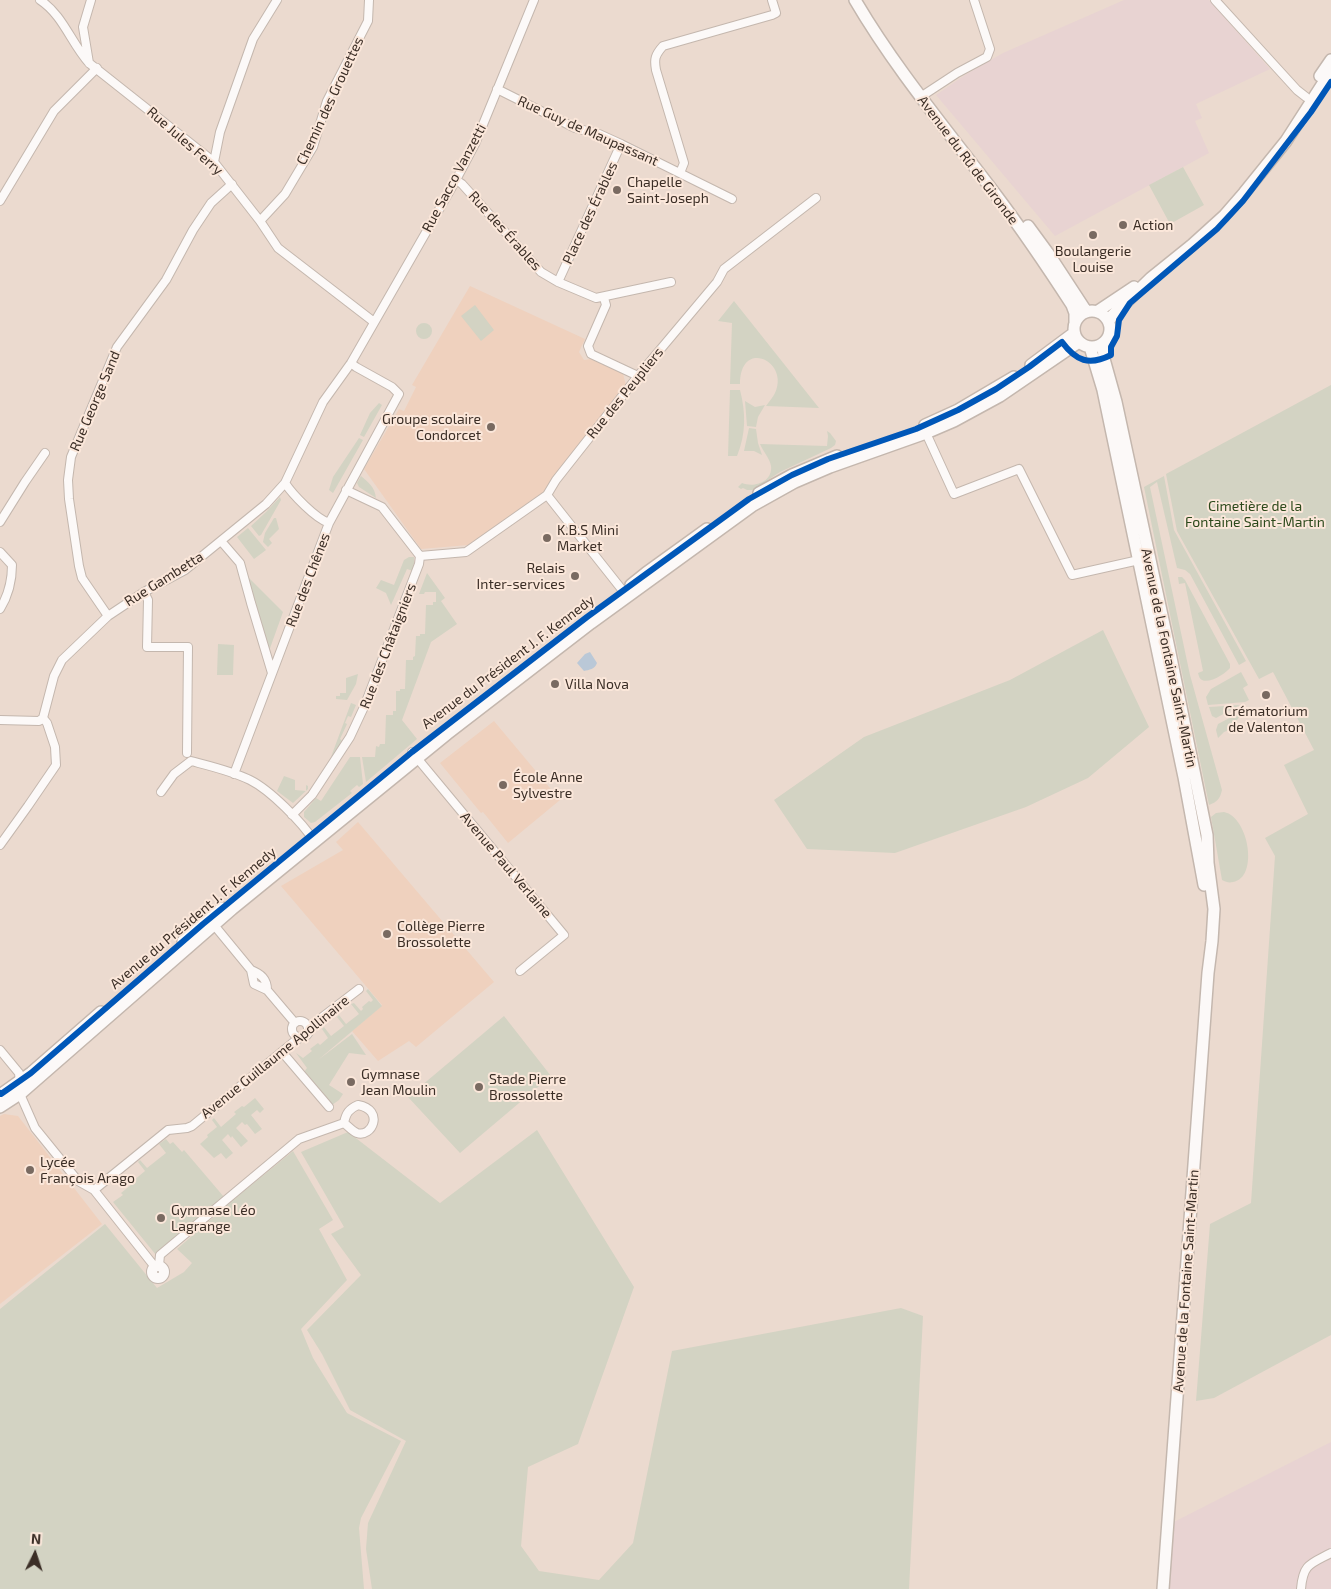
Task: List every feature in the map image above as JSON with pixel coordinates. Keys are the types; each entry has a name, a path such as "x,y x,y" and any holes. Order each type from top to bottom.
{"main road":[{"name":"Avenue du Rû de Gironde","path":"855,0 906,78 1044,262 1076,313 1079,336"},
{"name":"Avenue du Rû de Gironde","path":"861,0 900,61 1092,311"},
{"path":"1262,169 1279,139 1331,60"},
{"path":"1109,321 1151,278 1224,216 1286,141 1331,71"},
{"path":"1092,311 1102,314 1109,321 1110,326 1109,336 1103,344 1094,348 1079,336 1081,314 1092,311 1151,278"},
{"name":"Avenue du Président J. F. Kennedy","path":"0,1095 20,1082 203,924 587,616 625,594 752,506 795,482 830,466 926,433 954,421 1000,396 1079,336"},
{"name":"Avenue du Président J. F. Kennedy","path":"625,594 646,573 749,499 792,475 828,459 916,429 958,410 996,389 1029,366 1079,336"},
{"name":"Avenue de la Fontaine Saint-Martin","path":"1079,336 1103,390 1144,559"},
{"name":"Avenue de la Fontaine Saint-Martin","path":"1103,344 1104,359 1116,402 1207,903 1208,974"},
{"name":"Avenue de la Fontaine Saint-Martin","path":"1152,600 1207,835 1208,863 1214,909 1163,1589"},
{"path":"1184,777 1192,808 1197,812 1202,812"},
{"name":"Avenue du Président J. F. Kennedy","path":"0,1107 20,1094 312,838"}],"street":[{"name":"Rue Jules Ferry","path":"40,0 58,16 81,54 89,62 214,162 260,221 278,248 374,322"},
{"path":"89,62 83,27 91,0"},
{"path":"214,162 220,132 253,39 277,0"},
{"name":"Chemin des Grouettes","path":"260,221 284,194 312,146 327,101 368,21 369,0"},
{"name":"Rue Sacco Vanzetti","path":"374,322 475,144 534,0"},
{"path":"680,173 684,163 656,70 656,54 663,46 772,16 776,12 772,0"},
{"path":"925,94 957,73 987,57 990,49 974,0"},
{"path":"1215,0 1296,90 1306,97"},
{"path":"0,200 54,111 98,68"},
{"name":"Rue Guy de Maupassant","path":"497,89 575,128 599,134 621,144 732,199"},
{"name":"Place des Érables","path":"558,282 621,144"},
{"name":"Rue des Érables","path":"456,180 462,184 541,272 558,282 596,298 604,298 671,282"},
{"name":"Rue George Sand","path":"108,616 82,578 79,566 69,499 68,480 71,457 117,346 166,280 193,230 211,203 232,184"},
{"name":"Rue des Peupliers","path":"420,556 466,552 548,495 556,480 638,376 717,282 724,269 816,198"},
{"path":"604,298 606,305 588,346 591,354 638,376"},
{"name":"Rue Gambetta","path":"43,718 54,676 62,660 108,616 144,592 185,570 222,541 266,504 285,483 323,402 351,363 374,322"},
{"name":"Rue des Chênes","path":"234,774 329,523 399,394 392,387 351,363"},
{"path":"926,433 954,494 1019,469 1072,575 1144,559"},
{"path":"0,522 45,453"},
{"path":"285,483 312,512 323,521 329,523"},
{"path":"346,490 382,507 420,556"},
{"path":"548,495 625,594"},
{"path":"222,541 240,563 250,603 272,673"},
{"path":"0,552 10,561 12,571 5,600 0,609"},
{"name":"Rue des Châtaigniers","path":"292,815 312,795 350,737 364,707 414,580 420,556"},
{"path":"144,592 148,600 146,646 188,647 186,753"},
{"path":"0,720 39,721 43,718 47,723 55,747 56,765 0,844"},
{"name":"Avenue Paul Verlaine","path":"415,755 564,935 520,970"},
{"path":"161,792 174,774 191,761 234,774 251,780 270,794 312,838"},
{"path":"214,925 251,970 254,984 268,990 295,1024"},
{"name":"Avenue Guillaume Apollinaire","path":"94,1190 168,1130 192,1126 296,1040 307,1035 316,1022 359,989"},
{"path":"306,1024 308,1029 304,1037 298,1037 293,1033 293,1027 300,1021 306,1024 316,1022"},
{"path":"0,1050 19,1073 20,1094 35,1128 78,1181 94,1190 157,1266 160,1255 299,1139 344,1123"},
{"path":"282,1052 329,1108"},
{"path":"1300,1589 1304,1569 1311,1563 1331,1553"}],"shaded area":[{"path":"1124,0 1209,0 1270,69 1196,104 1202,118 1195,121 1209,153 1055,236 936,95 965,75 1003,53"},
{"name":"Groupe scolaire Condorcet","path":"470,286 585,339 579,352 584,360 591,359 623,374 626,385 544,492 468,545 421,549 364,469 399,409 404,411 416,387 412,385"},
{"name":"École Anne Sylvestre","path":"494,721 560,800 508,843 440,763"},
{"name":"Collège Pierre Brossolette","path":"358,822 494,982 416,1047 409,1041 378,1061 352,1031 382,1005 281,886 343,850 336,842"},
{"name":"Lycée François Arago","path":"4,1114 18,1116 102,1224 0,1304 0,1116"},
{"path":"1331,1442 1331,1589 1157,1589 1164,1527"}],"green space":[{"path":"1183,167 1204,205 1170,224 1149,185"},
{"path":"734,301 819,408 766,406 775,393 778,382 776,372 771,364 763,359 755,358 748,362 742,370 740,384 730,384 732,323 718,321"},
{"path":"475,305 494,330 481,341 461,316"},
{"path":"421,323 427,323 432,328 430,337 421,339 416,334 416,328"},
{"name":"Cimetière de la Fontaine Saint-Martin","path":"1331,385 1331,1335 1214,1398 1196,1401 1210,1224 1251,1203 1275,856 1265,838 1308,814 1284,765 1314,750 1273,672 1259,679 1177,531 1166,474"},
{"path":"730,390 740,390 743,407 743,432 737,456 728,456"},
{"path":"745,401 755,407 765,405 758,417 756,427 747,426"},
{"path":"379,403 382,405 364,437 360,435 370,413"},
{"path":"749,428 756,429 762,455 754,451 744,451"},
{"path":"827,431 836,441 835,445 831,448 780,472 753,490 738,487 742,483 757,484 766,480 769,476 771,466 760,444 827,446"},
{"path":"359,438 363,440 333,493 329,490 333,477"},
{"path":"361,476 373,488 376,498 359,487 357,483"},
{"path":"1164,476 1174,530 1246,661 1239,665 1190,574 1185,570 1177,568 1157,482 1150,487 1190,675 1222,790 1218,800 1209,805 1144,487"},
{"path":"280,497 281,500 259,536 251,526"},
{"path":"274,518 276,518 279,529 269,539 272,543 268,547 263,542 265,533"},
{"path":"248,528 266,550 254,559 237,537"},
{"path":"414,557 413,571 407,569 391,605 386,593 376,588 381,580 394,585 404,560"},
{"path":"427,573 445,598 441,601 457,624 431,642 402,720 417,739 366,782 362,757 375,757 376,746 379,747 380,744 385,744 386,715 393,715 393,711 396,711 396,691 405,689 406,660 413,660 415,656 416,636 425,634 426,605 433,605 433,602 436,602 436,592 419,594"},
{"path":"1178,577 1182,577 1185,580 1230,664 1228,670 1209,681 1202,680 1198,673 1203,671 1185,583 1179,584"},
{"path":"249,578 283,612 269,651 249,584"},
{"path":"1103,630 1149,727 1088,778 1026,807 895,853 807,849 774,800 864,737 1010,680"},
{"path":"218,644 234,645 233,675 217,675"},
{"path":"1241,672 1248,685 1243,688 1249,700 1245,702 1208,705 1206,697 1211,689"},
{"path":"358,674 356,684 347,700 336,699 336,696 340,696 340,693 346,693 346,678"},
{"path":"351,703 356,705 351,717 348,716 345,723 347,724 340,739 344,742 343,744 341,743 331,757"},
{"path":"1240,705 1216,718 1212,716 1209,707"},
{"path":"1245,710 1229,730 1218,738 1216,730 1218,724"},
{"path":"350,757 360,757 363,784 359,787 357,785 350,791 352,793 315,822 311,823 304,817 304,812 316,798 321,801"},
{"path":"284,776 295,780 295,790 306,791 293,803 277,791"},
{"path":"1224,812 1233,816 1240,824 1248,847 1246,870 1241,878 1232,882 1222,880 1211,817 1216,813"},
{"path":"368,989 382,1006 318,1060 352,1034 366,1055 349,1053 329,1085 343,1094 332,1105 304,1072 307,1068 296,1053 303,1058 312,1051 310,1049 318,1043 320,1045 328,1038 322,1029 324,1027 331,1036 344,1026 337,1017 339,1015 346,1024 359,1014 351,1004 354,1003 361,1011 362,1007 373,1000 366,991"},
{"name":"Stade Pierre Brossolette","path":"504,1016 551,1076 460,1153 408,1097"},
{"path":"255,1098 264,1109 260,1113 257,1110 251,1115 262,1129 255,1134 247,1124 245,1125 242,1122 236,1128 248,1141 241,1147 228,1134 222,1140 233,1153 226,1159 221,1153 214,1158 200,1144 217,1127 212,1120 214,1118 221,1127 236,1114 234,1112"},
{"path":"537,1130 634,1287 578,1444 528,1467 521,1546 539,1571 599,1580 633,1543 672,1351 901,1308 923,1316 909,1589 372,1589 366,1549 368,1523 406,1441 350,1410 322,1354 307,1330 361,1275 331,1234 344,1227 301,1152 348,1132 440,1203"},
{"path":"166,1139 170,1144 173,1142 182,1152 184,1150 224,1197 156,1255 113,1202 123,1195 121,1193 131,1185 124,1176 127,1174 133,1181 145,1171 138,1162 140,1160 147,1168 166,1153 159,1144"},
{"path":"293,1151 333,1220 319,1229 347,1280 301,1329 313,1358 347,1413 401,1441 361,1518 359,1528 364,1589 0,1589 0,1309 105,1224 157,1288 184,1272 192,1263 177,1249"}],"water":[{"path":"590,652 597,663 590,670 584,671 577,663 585,654"}],"cycle path":[{"path":"0,1093 31,1073 203,924 412,752 587,617 749,499 792,475 828,459 916,429 958,410 996,389 1062,342 1072,354 1084,360 1096,360 1111,355 1111,347 1117,336 1119,320 1130,303 1217,229 1243,201 1311,112 1331,82"}],"place":[{"name":"Chapelle Saint-Joseph","path":"617,190"},
{"name":"Action","path":"1123,225"},
{"name":"Boulangerie Louise","path":"1093,235"},
{"name":"Groupe scolaire Condorcet","path":"491,427"},
{"name":"K.B.S Mini Market","path":"547,538"},
{"name":"Relais Inter-services","path":"575,576"},
{"name":"Villa Nova","path":"555,684"},
{"name":"Crématorium de Valenton","path":"1266,695"},
{"name":"École Anne Sylvestre","path":"503,785"},
{"name":"Collège Pierre Brossolette","path":"387,934"},
{"name":"Gymnase Jean Moulin","path":"351,1082"},
{"name":"Stade Pierre Brossolette","path":"479,1087"},
{"name":"Lycée François Arago","path":"30,1170"},
{"name":"Gymnase Léo Lagrange","path":"161,1218"}]}
